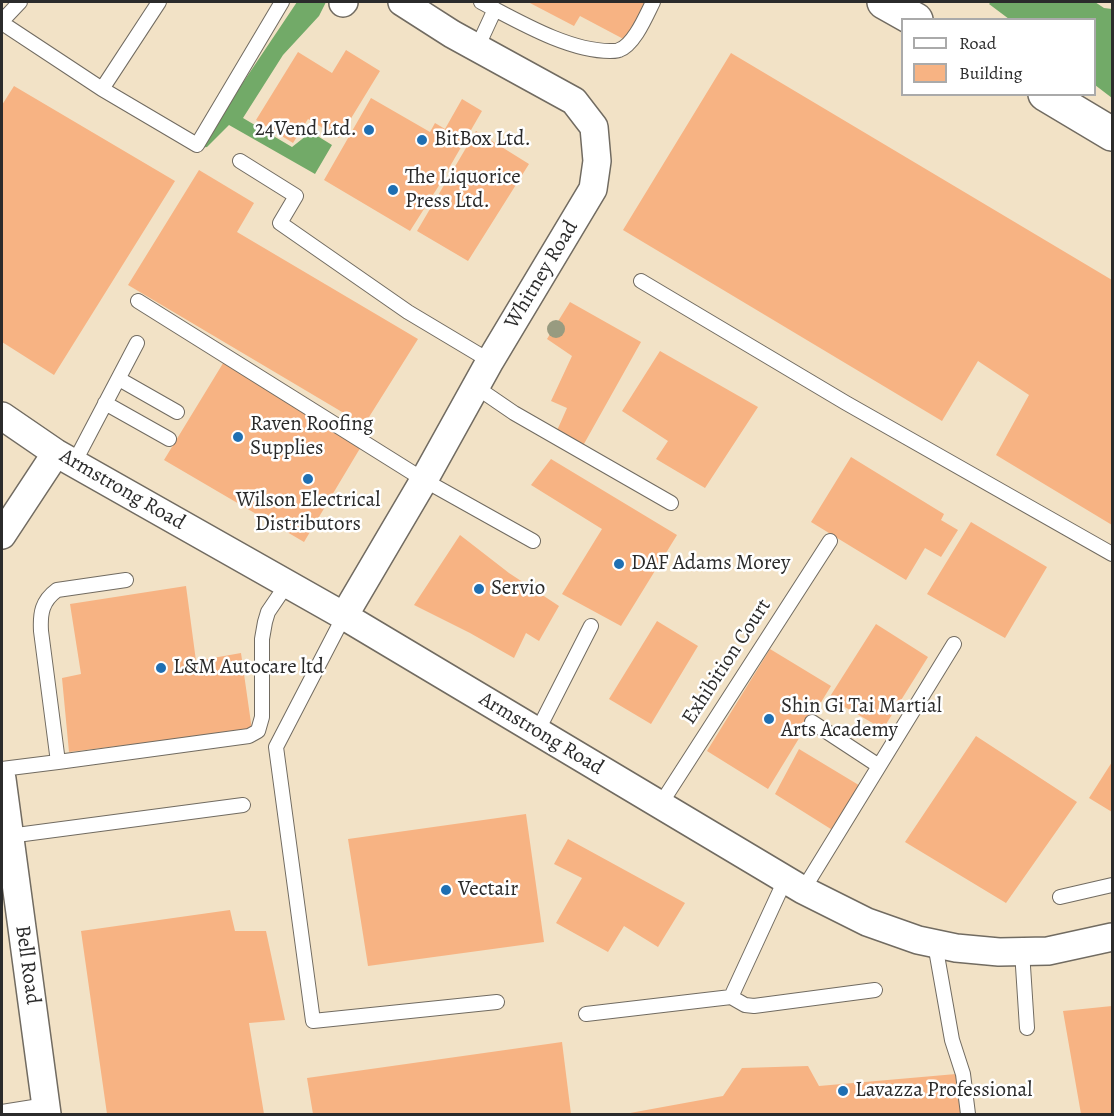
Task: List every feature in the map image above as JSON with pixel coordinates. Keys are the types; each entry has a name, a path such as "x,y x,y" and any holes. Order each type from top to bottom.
{"street":[{"name":"Whitney Road","path":"344,616 424,480 490,361 593,189 597,161 594,127 574,101 452,34 402,2"},
{"path":"885,2 912,18"},
{"path":"1048,96 1113,134"},
{"name":"Armstrong Road","path":"2,416 65,458 344,616 794,885 867,922 935,944 999,952 1048,951 1113,937"},
{"path":"2,536 65,458"},
{"name":"Bell Road","path":"2,779 9,836 9,892 47,1110"}],"lane":[{"path":"20,2 2,22 102,89 198,145 282,2"},
{"path":"102,89 159,2"},
{"path":"481,2 570,44 597,51 619,51 631,43 653,2"},
{"path":"477,48 495,9"},
{"path":"240,160 296,196 280,223 408,312 490,361"},
{"path":"642,281 846,403 1113,554"},
{"path":"138,301 424,480 533,541"},
{"path":"65,458 105,403 137,343"},
{"path":"119,379 177,411"},
{"path":"476,387 514,413 671,503"},
{"path":"105,403 169,439"},
{"name":"Exhibition Court","path":"660,805 830,541"},
{"path":"58,762 41,631 44,605 48,596 57,590 126,580"},
{"path":"2,770 249,736 258,731 262,717 262,639 265,622 268,612 287,584"},
{"path":"344,616 276,747 314,1021 497,1002"},
{"path":"537,732 591,626"},
{"path":"731,997 794,885 879,766 954,644"},
{"path":"812,722 879,766"},
{"path":"9,836 243,805"},
{"path":"1060,897 1113,885"},
{"path":"935,944 952,1040 963,1074 968,1114"},
{"path":"1022,951 1027,1028"},
{"path":"586,1014 731,997 745,1005 754,1006 875,990"},
{"path":"2,1112 47,1110"}],"green space":[{"path":"297,2 326,2 319,16 283,55 243,118 292,147 311,132 332,145 315,174 229,125 207,147 199,148"},
{"path":"991,2 1095,2 1104,8 1112,9 1112,98 1096,86 1096,18 1008,18 989,4"}],"building":[{"path":"528,2 651,2 631,43 580,16 574,26"},
{"path":"346,50 380,71 339,138 308,119 293,143 256,120 298,52 332,73"},
{"path":"731,53 1112,280 1112,525 996,455 1029,395 978,361 942,421 623,230"},
{"path":"14,86 175,181 54,375 2,342 2,105"},
{"path":"371,98 430,132 435,123 445,129 462,99 482,111 410,231 324,180"},
{"path":"476,131 529,164 468,261 417,231"},
{"path":"199,170 254,203 237,232 418,339 364,425 128,285"},
{"path":"570,302 641,342 580,451 555,435 567,408 551,401 572,356 547,339"},
{"path":"660,351 758,407 705,488 656,459 668,441 622,411"},
{"name":"Raven Roofing Supplies","path":"225,360 362,445 304,542 164,460"},
{"path":"851,457 944,514 941,520 958,530 941,557 925,548 906,580 811,522"},
{"name":"DAF Adams Morey","path":"551,459 677,535 621,626 562,594 602,529 531,485"},
{"path":"971,522 1047,567 1005,638 927,594"},
{"name":"Servio","path":"460,535 509,573 559,606 539,641 526,633 514,658 414,605"},
{"name":"L&M Autocare ltd","path":"186,586 196,661 241,653 252,730 69,752 62,678 81,674 70,604"},
{"path":"657,621 698,646 651,724 609,699"},
{"path":"876,624 928,657 883,729 829,698"},
{"name":"Shin Gi Tai Martial Arts Academy","path":"770,649 831,686 768,789 707,751"},
{"path":"976,736 1077,802 1006,903 905,842"},
{"path":"799,749 862,787 834,831 775,794"},
{"path":"1112,762 1112,812 1089,798"},
{"name":"Vectair","path":"526,814 544,942 368,966 348,839"},
{"path":"568,839 685,903 658,947 624,926 608,952 556,923 582,878 554,864"},
{"path":"230,910 235,931 266,931 285,1020 249,1023 264,1114 107,1114 81,931"},
{"path":"1112,1006 1112,1114 1081,1114 1063,1011"},
{"path":"562,1042 571,1114 313,1114 307,1078"},
{"name":"Lavazza Professional","path":"808,1066 819,1086 956,1074 962,1114 630,1114 723,1096 742,1068"}],"place":[{"name":"24Vend Ltd.","path":"369,130"},
{"name":"BitBox Ltd.","path":"422,140"},
{"name":"The Liquorice Press Ltd.","path":"393,190"},
{"name":"Raven Roofing Supplies","path":"238,437"},
{"name":"Wilson Electrical Distributors","path":"308,479"},
{"name":"DAF Adams Morey","path":"619,564"},
{"name":"Servio","path":"479,589"},
{"name":"L&M Autocare ltd","path":"161,668"},
{"name":"Shin Gi Tai Martial Arts Academy","path":"769,719"},
{"name":"Vectair","path":"446,890"},
{"name":"Lavazza Professional","path":"843,1091"}]}
